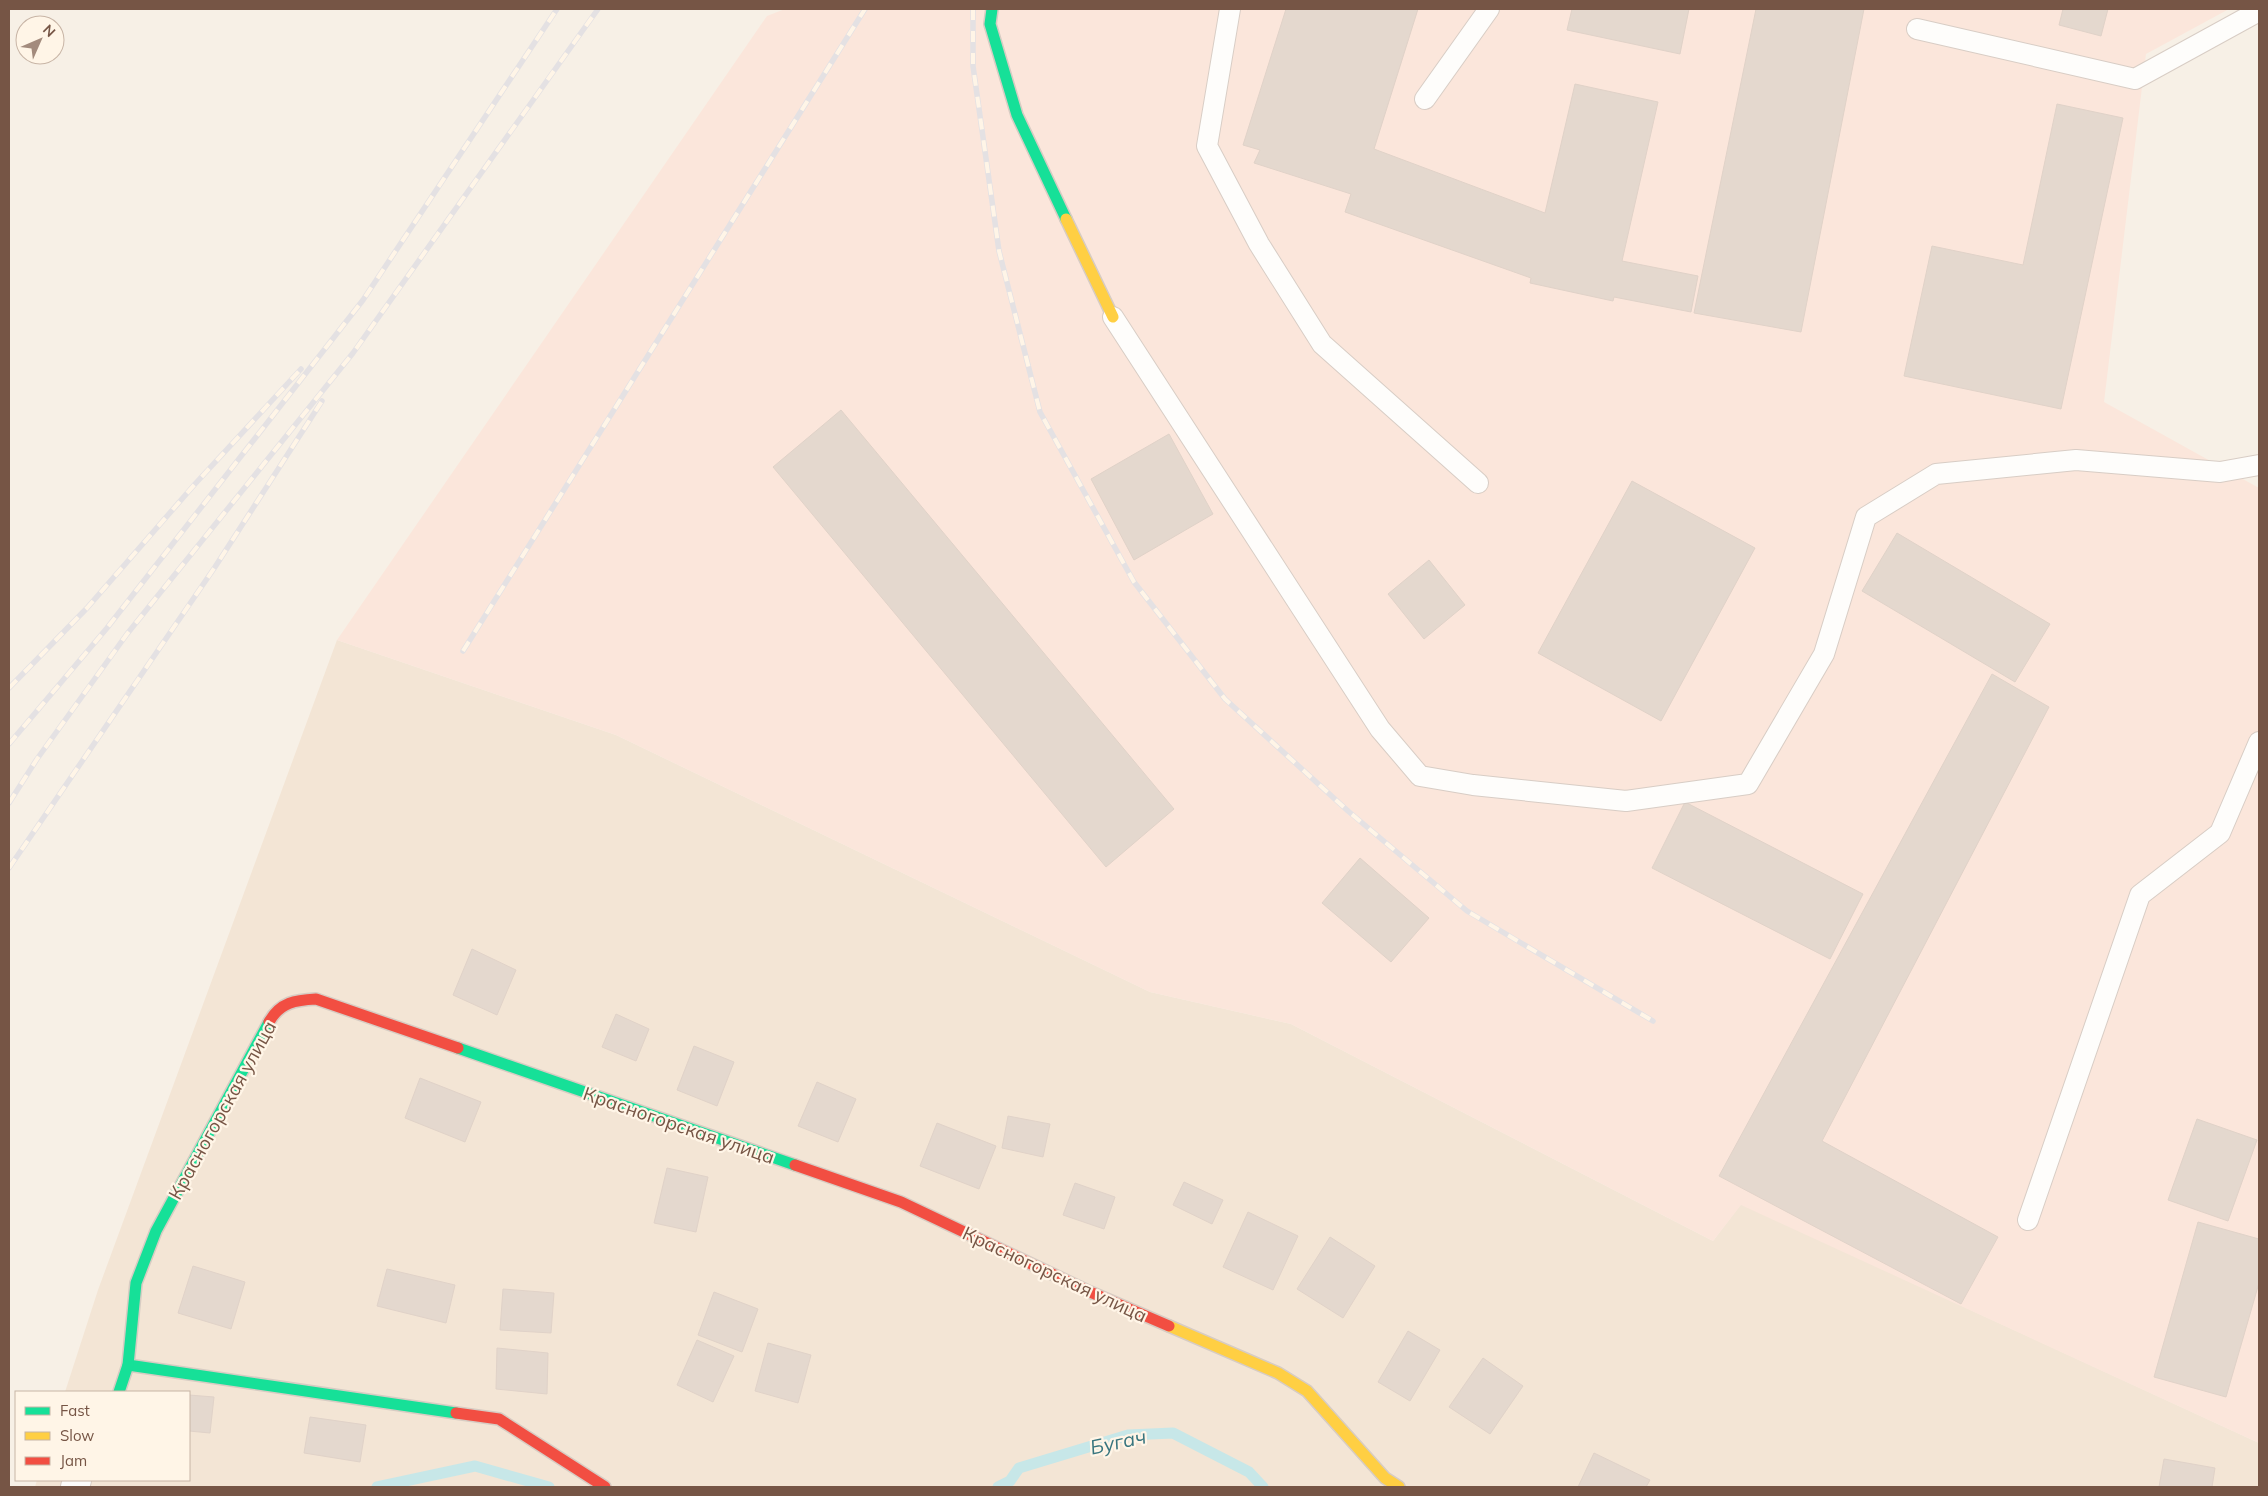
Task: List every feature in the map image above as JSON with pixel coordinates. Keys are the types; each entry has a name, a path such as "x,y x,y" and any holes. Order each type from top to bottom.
{"street":[{"path":"992,9 990,24 1017,115 1113,317"},
{"name":"Красногорская улица","path":"119,1391 128,1365 136,1283 156,1231 272,1016 292,1000 316,999 901,1202 1090,1292 1278,1373 1307,1391 1385,1478 1399,1487"},
{"path":"128,1365 499,1419 605,1487"}],"lane":[{"path":"1230,9 1207,146 1259,244 1322,344 1478,483"},
{"path":"1425,99 1489,9"},
{"path":"1917,29 2135,79 2259,11"},
{"path":"1113,317 1380,729 1420,776 1474,784 1626,801 1748,784 1824,654 1866,516 1936,474 2076,460 2220,472 2259,465"},
{"path":"2028,1220 2140,895 2220,833 2259,742"}],"shaded area":[{"path":"785,9 2229,9 2146,54 2104,402 2259,488 2259,1443 1741,1205 1713,1241 1291,1024 1150,992 616,735 337,640 767,16"},
{"path":"337,640 616,735 1150,992 1291,1024 1713,1241 1741,1204 2259,1443 2259,1487 35,1487 37,1481 190,1481 190,1391 65,1391 98,1290"}],"building":[{"path":"1286,9 1418,9 1374,149 1545,213 1575,84 1658,102 1622,261 1698,276 1691,312 1614,297 1613,301 1530,283 1531,278 1345,212 1351,194 1254,163 1260,150 1243,145"},
{"path":"1572,9 1689,9 1680,54 1567,30"},
{"path":"1756,9 1864,9 1801,332 1694,313"},
{"path":"2063,9 2108,9 2101,36 2059,25"},
{"path":"2057,104 2123,118 2061,409 1904,376 1932,246 2023,265"},
{"path":"841,410 1174,809 1106,867 773,467"},
{"path":"1169,434 1213,514 1134,560 1091,479"},
{"path":"1632,481 1755,548 1661,721 1538,653"},
{"path":"1897,533 2050,624 2015,682 1862,591"},
{"path":"1429,560 1465,605 1424,639 1388,594"},
{"path":"1992,674 2049,707 1822,1141 1998,1237 1961,1304 1719,1176"},
{"path":"1685,802 1863,894 1830,959 1652,868"},
{"path":"1360,858 1429,918 1391,962 1322,903"},
{"path":"472,949 516,970 497,1015 453,995"},
{"path":"616,1014 649,1029 636,1061 602,1047"},
{"path":"694,1046 734,1062 717,1106 677,1090"},
{"path":"420,1078 481,1102 465,1142 405,1118"},
{"path":"817,1082 856,1099 838,1142 798,1126"},
{"path":"1008,1116 1050,1124 1043,1157 1002,1148"},
{"path":"2197,1119 2257,1140 2228,1221 2168,1200"},
{"path":"937,1123 996,1146 979,1189 920,1166"},
{"path":"667,1168 708,1177 696,1232 654,1223"},
{"path":"1184,1182 1223,1200 1212,1224 1173,1205"},
{"path":"1075,1183 1115,1197 1104,1229 1063,1215"},
{"path":"1248,1212 1298,1236 1273,1290 1223,1267"},
{"path":"2198,1222 2259,1239 2259,1283 2226,1397 2154,1377"},
{"path":"1330,1237 1375,1266 1343,1318 1297,1289"},
{"path":"193,1266 245,1282 231,1329 178,1313"},
{"path":"387,1269 455,1285 446,1323 377,1306"},
{"path":"503,1289 554,1293 551,1333 500,1330"},
{"path":"714,1292 758,1309 742,1352 698,1335"},
{"path":"1408,1331 1440,1350 1410,1401 1378,1382"},
{"path":"697,1340 734,1356 713,1402 677,1385"},
{"path":"768,1343 811,1355 798,1403 755,1391"},
{"path":"497,1348 548,1353 547,1394 496,1389"},
{"path":"1483,1358 1523,1386 1490,1434 1449,1407"},
{"path":"190,1395 214,1397 210,1433 190,1431"},
{"path":"310,1417 366,1425 360,1462 304,1453"},
{"path":"1594,1453 1650,1480 1646,1487 1578,1487"},
{"path":"2164,1459 2215,1468 2212,1487 2159,1487"}],"waterway":[{"name":"Бугач","path":"998,1487 1010,1481 1019,1468 1128,1435 1173,1433 1249,1472 1263,1487"},
{"name":"Бугач","path":"377,1487 475,1466 549,1487"}],"railway":[{"path":"9,744 107,628 363,300 557,9"},
{"path":"9,803 37,759 127,634 353,353 598,9"},
{"path":"463,651 865,9"},
{"path":"973,9 973,66 999,251 1040,412 1134,582 1225,699 1348,811 1467,911 1653,1021"},
{"path":"9,688 87,608 195,484 301,369"},
{"path":"9,868 215,567 322,401"}],"traffic: fast":[{"path":"992,9 990,24 1017,115 1066,219"},
{"path":"119,1391 128,1365 136,1283 156,1231 269,1022"},
{"path":"458,1048 795,1165"},
{"path":"128,1365 456,1413"}],"traffic: slow":[{"path":"1066,219 1113,317"},
{"path":"1169,1326 1278,1373 1307,1391 1385,1478 1399,1487"}],"traffic: jam":[{"path":"269,1022 278,1010 289,1003 316,999 458,1048"},
{"path":"795,1165 901,1202 1090,1292 1169,1326"},
{"path":"456,1413 499,1419 605,1487"}]}
